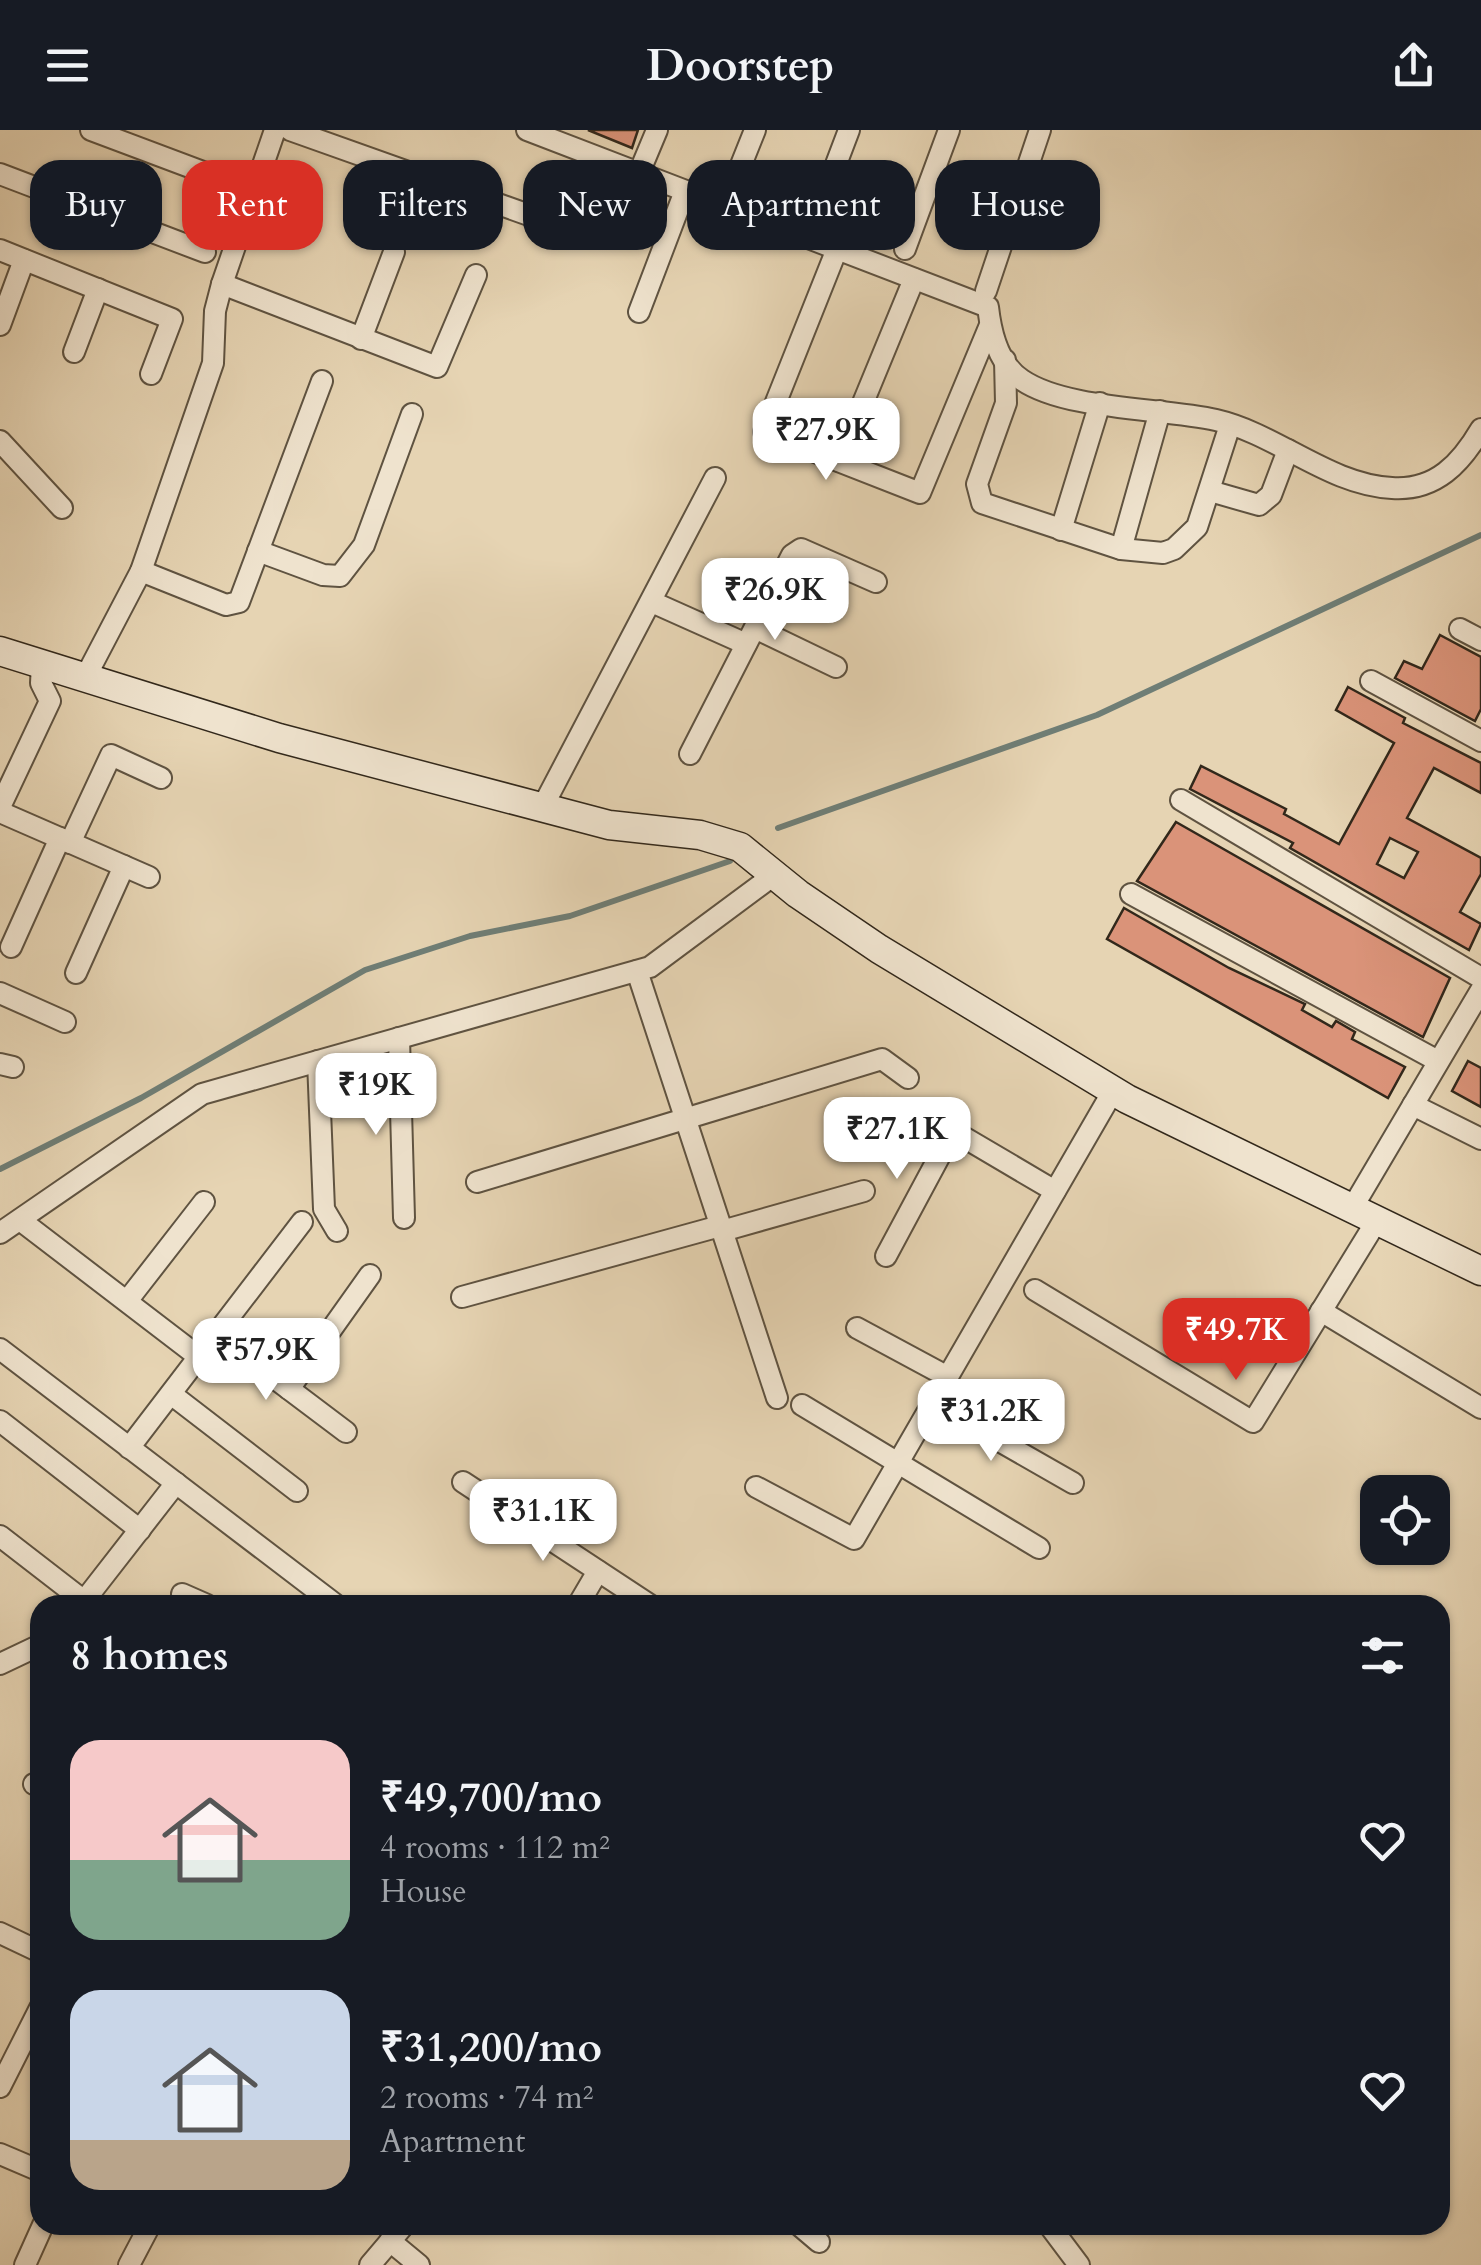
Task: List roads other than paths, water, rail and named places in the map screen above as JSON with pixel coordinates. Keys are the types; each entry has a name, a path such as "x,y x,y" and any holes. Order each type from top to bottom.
{"street":[{"path":"91,130 182,164"},
{"path":"86,676 141,571 213,364 215,311 222,284 275,130"},
{"path":"290,130 523,214"},
{"path":"527,130 603,160"},
{"path":"645,160 657,130"},
{"path":"743,160 755,130"},
{"path":"838,160 849,130"},
{"path":"915,222 949,130"},
{"path":"986,290 1040,130"},
{"path":"0,174 205,252"},
{"path":"639,312 685,191 667,184"},
{"path":"0,250 172,319 152,374"},
{"path":"836,250 764,432 920,493 990,325"},
{"path":"842,250 988,307 990,325 1005,360 1022,380 1100,403 1230,425 1349,478 1394,488 1438,481 1458,464 1481,429"},
{"path":"361,339 394,252"},
{"path":"0,324 24,260"},
{"path":"222,284 437,366 476,275"},
{"path":"839,462 914,278"},
{"path":"74,352 98,290"},
{"path":"1005,360 1006,403 977,493 982,503 1122,548 1146,554 1174,550 1197,527 1230,425"},
{"path":"141,571 226,605 239,602 322,380"},
{"path":"1061,530 1100,403"},
{"path":"1122,548 1160,411"},
{"path":"258,550 322,574 340,576 364,546 412,414"},
{"path":"0,441 62,508"},
{"path":"1210,491 1258,505 1271,495 1288,450"},
{"path":"543,806 715,478"},
{"path":"690,754 792,556 801,549 876,582"},
{"path":"652,602 836,667"},
{"path":"1460,629 1481,640"},
{"path":"0,651 279,738 610,825 700,835 740,846 879,949 1113,1091 1481,1271"},
{"path":"42,664 41,683 50,701 0,809 149,877"},
{"path":"1371,681 1481,741"},
{"path":"11,946 111,754 160,778"},
{"path":"1036,1290 1253,1422 1321,1310 1413,1105 1480,992 1182,800"},
{"path":"76,972 124,866"},
{"path":"0,1234 202,1094 650,967 774,874"},
{"path":"1132,894 1438,1062"},
{"path":"637,971 776,1398"},
{"path":"0,993 65,1022"},
{"path":"399,1038 404,1218"},
{"path":"477,1182 882,1060 908,1078"},
{"path":"318,1061 324,1209 337,1231"},
{"path":"756,1487 854,1540 1113,1091"},
{"path":"1413,1105 1481,1139"},
{"path":"926,1116 1055,1192"},
{"path":"886,1256 952,1131"},
{"path":"462,1297 864,1191"},
{"path":"127,1301 204,1202"},
{"path":"20,1220 199,1357"},
{"path":"130,1448 302,1222"},
{"path":"289,1388 370,1275"},
{"path":"1321,1310 1481,1408"},
{"path":"856,1328 948,1377"},
{"path":"216,1334 346,1432"},
{"path":"0,1349 323,1595"},
{"path":"171,1394 297,1491"},
{"path":"933,1402 1073,1483"},
{"path":"802,1405 1039,1548"},
{"path":"0,1420 140,1530"},
{"path":"464,1482 635,1595"},
{"path":"89,1595 176,1483"},
{"path":"0,1536 73,1595"},
{"path":"584,1595 598,1571"},
{"path":"305,1595 310,1585"},
{"path":"2,1661 30,1648"},
{"path":"0,1933 30,1947"},
{"path":"0,2087 30,2028"},
{"path":"0,2154 30,2168"},
{"path":"24,2265 38,2235"},
{"path":"129,2265 145,2235"},
{"path":"370,2265 395,2235"},
{"path":"398,2235 419,2265"},
{"path":"811,2235 819,2242"},
{"path":"1056,2235 1079,2265"}],"waterway":[{"path":"778,828 1097,715 1481,535"},
{"path":"0,1169 141,1098 365,970 470,936 570,916 730,861"}]}
